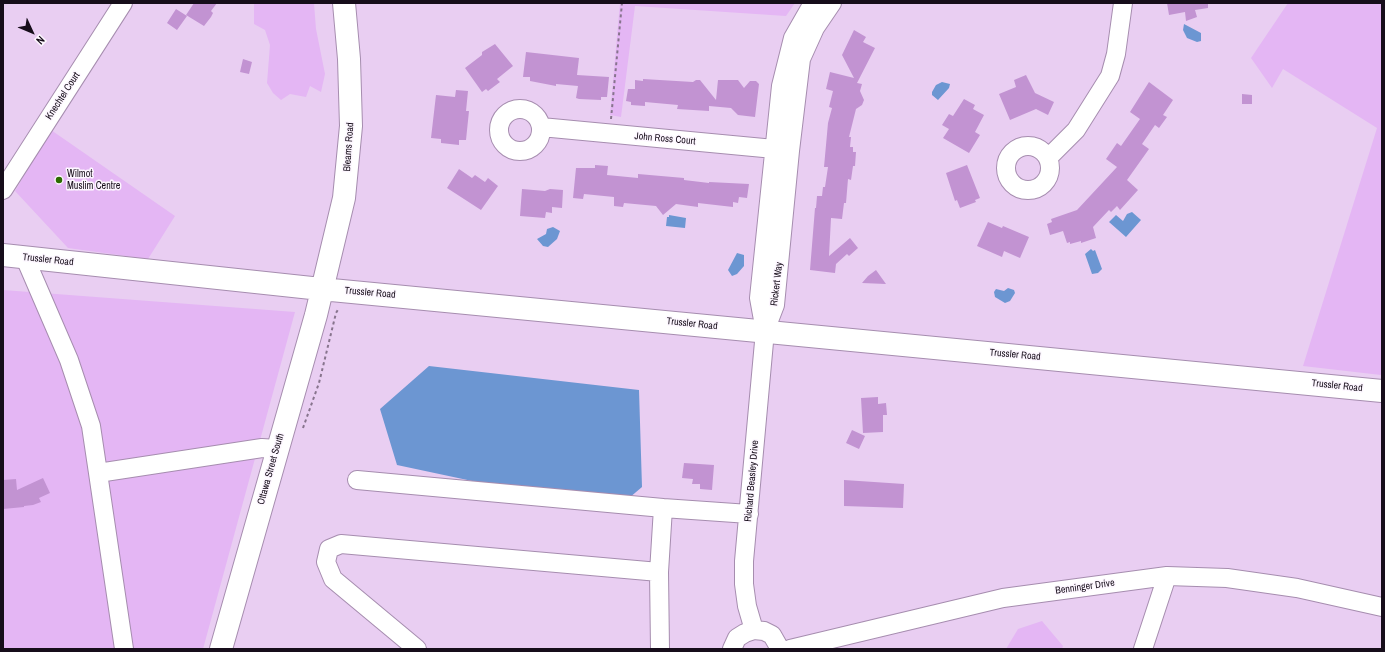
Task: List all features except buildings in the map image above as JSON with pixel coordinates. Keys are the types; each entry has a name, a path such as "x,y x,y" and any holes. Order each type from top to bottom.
{"main road":[{"name":"Bleams Road","path":"321,289 344,198 350,150 351,91 344,3"},
{"name":"Trussler Road","path":"3,255 321,289 1382,391"},
{"name":"Ottawa Street South","path":"221,649 316,315 321,289"}],"street":[{"name":"Rickert Way","path":"765,331 775,305 782,149 781,86 788,51 793,38 813,3"},
{"name":"Rickert Way","path":"782,149 801,59 815,28 832,3"},
{"path":"1048,158 1076,130 1110,76 1116,54 1123,3"},
{"name":"Knechtel Court","path":"3,190 120,4"},
{"name":"John Ross Court","path":"541,127 782,149"},
{"path":"25,258 72,368 91,426 124,649"},
{"name":"Richard Beasley Drive","path":"754,630 747,606 744,584 765,331"},
{"path":"98,473 262,448 277,449"},
{"path":"357,480 663,508 749,514"},
{"path":"660,649 659,572 663,508"},
{"path":"417,649 332,579 326,562 329,549 341,544 659,572"},
{"path":"1143,649 1167,576"},
{"name":"Benninger Drive","path":"790,649 1003,598 1167,576 1227,578 1297,588 1382,607"},
{"path":"732,649 737,638 745,632 754,630 764,631 772,635 780,649"}],"path":[{"path":"610,134 622,3"}],"shaded area":[{"path":"254,3 314,3 316,29 325,74 321,92 310,86 306,97 290,94 281,100 273,93 267,83 270,45 265,30 254,24"},
{"path":"620,3 795,3 786,16 635,6 621,117 610,115"},
{"path":"1288,3 1382,3 1381,375 1303,366 1377,128 1283,69 1272,88 1251,58"},
{"path":"51,130 175,216 148,259 68,248 15,191"},
{"path":"3,290 295,312 203,649 3,649"},
{"path":"1042,621 1063,646 1062,649 1006,649 1018,629"}],"water":[{"path":"1184,24 1201,33 1201,41 1197,42 1187,38 1183,30"},
{"path":"942,82 950,84 949,88 938,100 932,95 932,92 936,85"},
{"path":"1132,212 1141,220 1126,237 1109,222 1116,215 1123,221 1127,214"},
{"path":"669,215 686,218 685,228 666,226 667,217 669,217"},
{"path":"553,227 560,231 557,239 548,247 543,246 537,239 546,234 547,229"},
{"path":"1091,249 1093,251 1095,250 1102,269 1098,273 1092,274 1085,254"},
{"path":"737,253 744,255 744,266 737,274 732,276 728,270"},
{"path":"1008,288 1014,290 1015,293 1010,301 1005,303 995,297 994,292 996,289 1004,291"},
{"path":"429,366 639,390 642,487 629,498 552,498 397,465 380,409"}],"place":[{"name":"Wilmot Muslim Centre","path":"59,180"}]}
